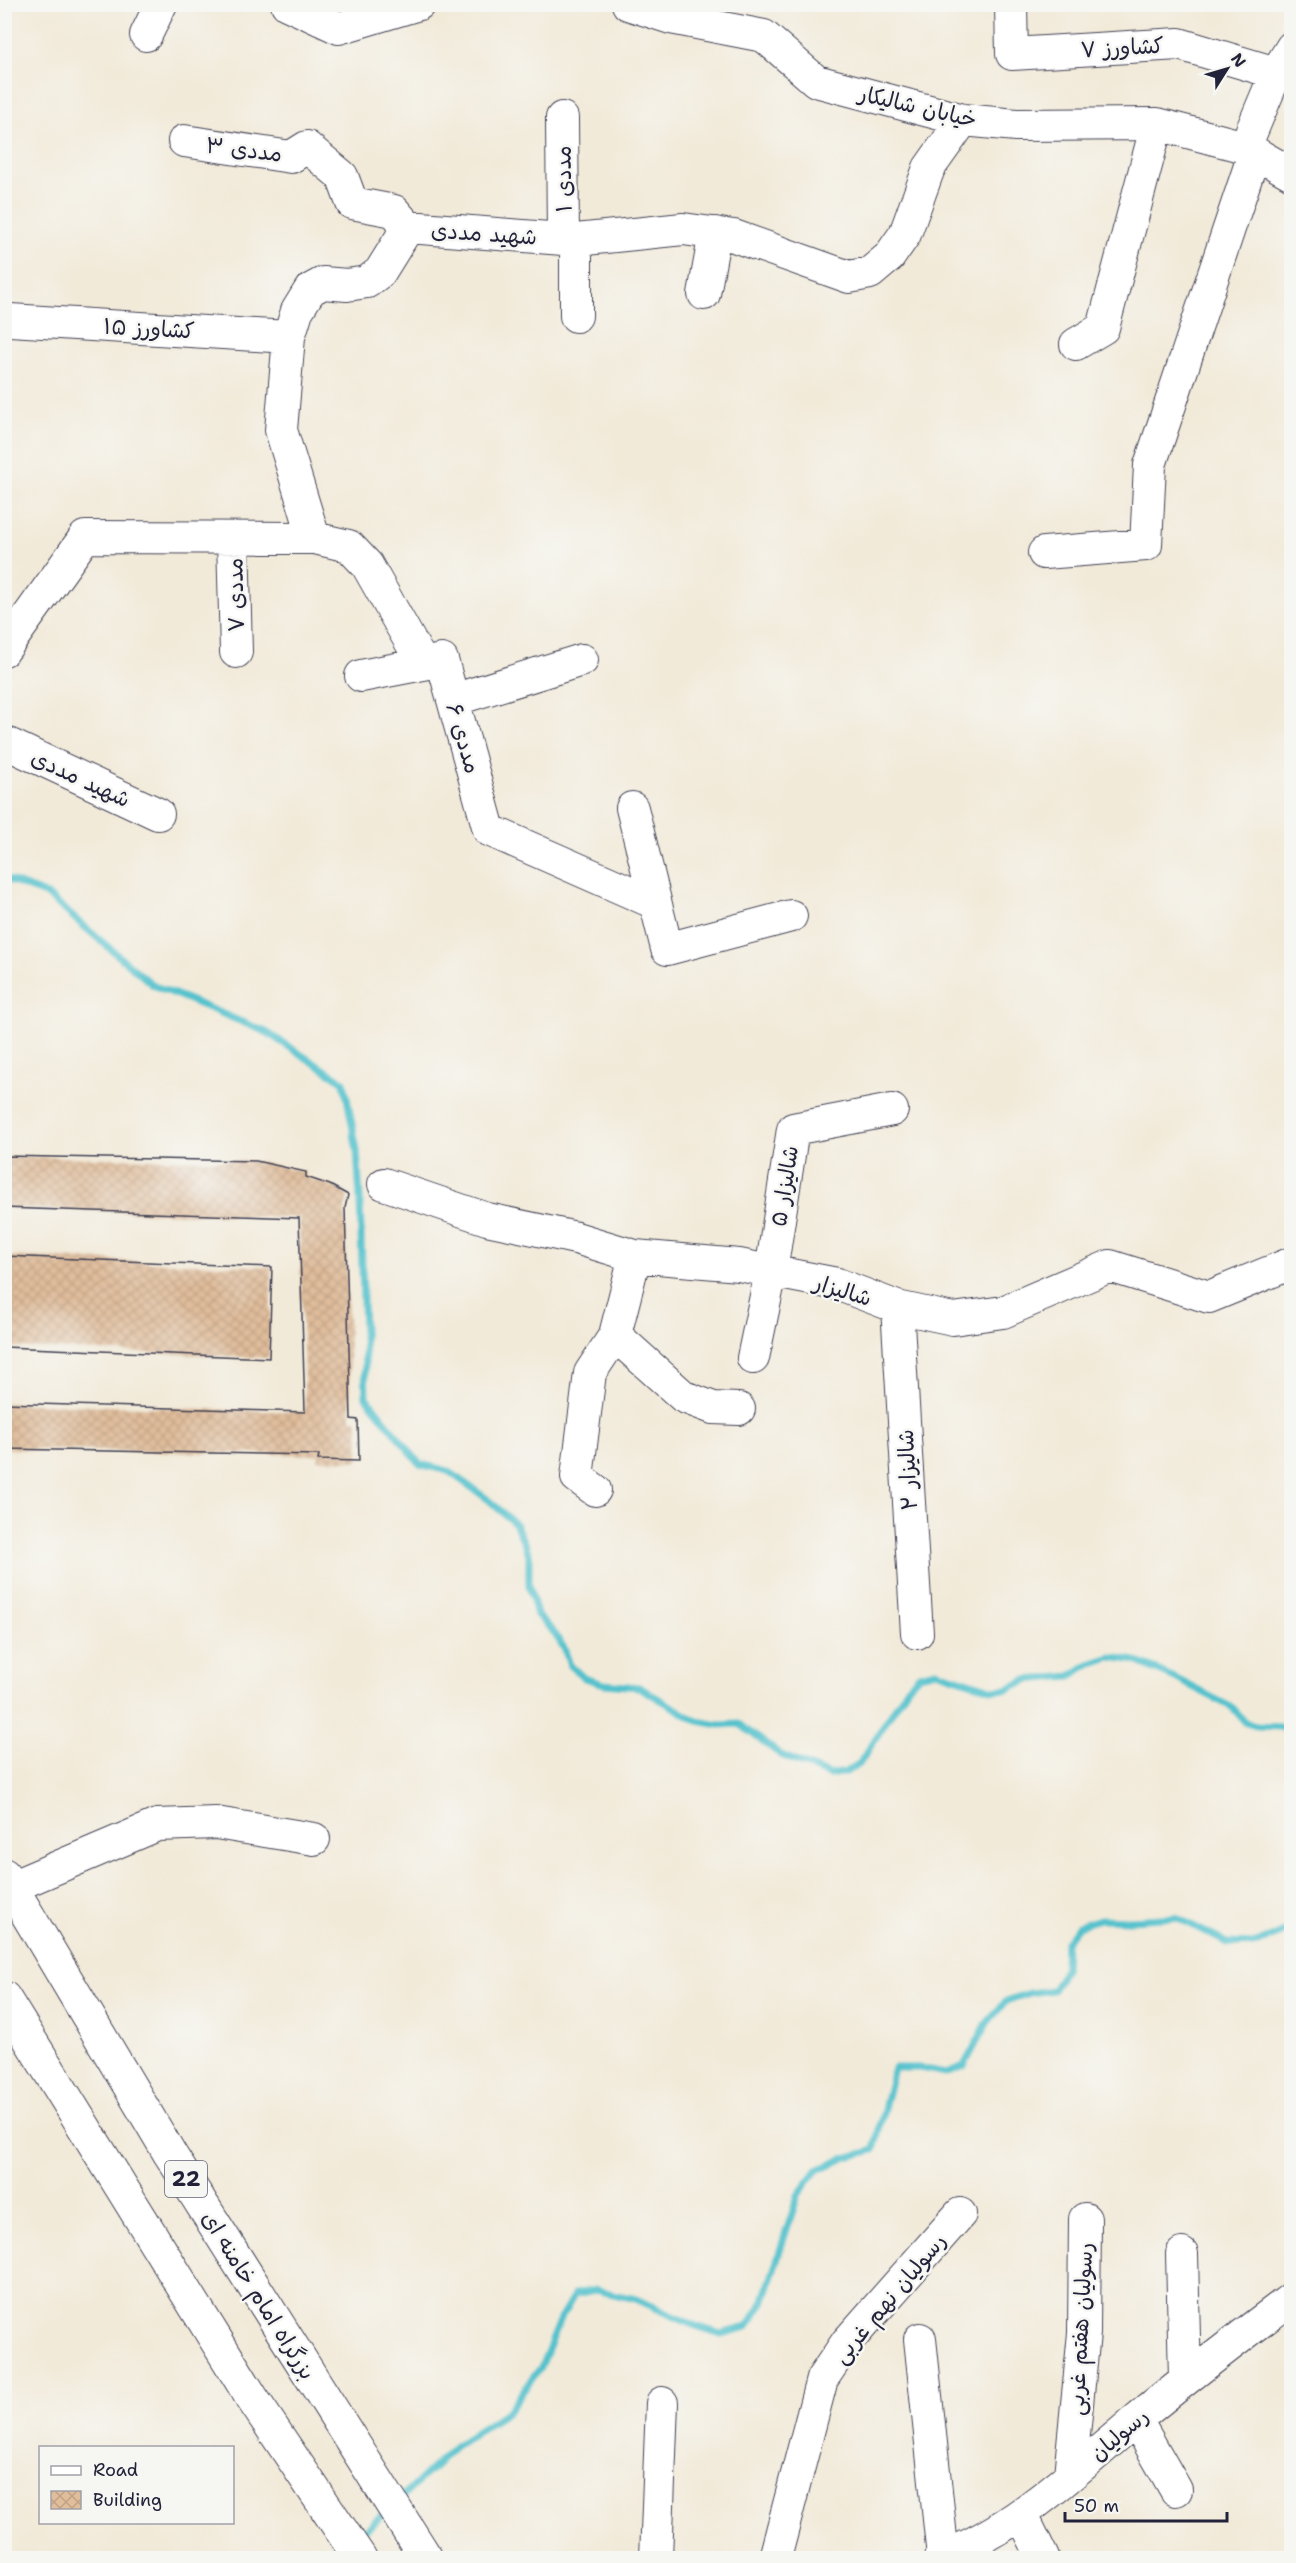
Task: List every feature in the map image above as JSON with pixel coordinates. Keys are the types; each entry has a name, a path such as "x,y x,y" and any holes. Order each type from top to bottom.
{"highway":[{"name":"بزرگراه امام خامنه ای","path":"7,1884 170,2154 422,2552"},
{"name":"22","path":"9,2014 252,2398 360,2559"}],"street":[{"path":"146,35 161,4"},
{"path":"287,4 339,28 419,4"},
{"name":"خیابان شالیکار","path":"628,4 671,18 764,36 816,81 963,120 1016,125 1158,124 1250,150 1292,174"},
{"name":"کشاورز ۷","path":"1011,4 1012,54 1179,44 1284,60"},
{"path":"1044,553 1146,545 1150,465 1250,150 1284,60"},
{"name":"مددی ۱","path":"562,118 576,316"},
{"name":"شهید مددی","path":"314,538 281,430 289,337 297,311 310,290 323,283 347,285 367,282 380,272 408,227 569,239 683,229 734,236 849,277 870,273 889,257 904,234 929,168 963,120"},
{"path":"1076,344 1103,328 1158,124"},
{"name":"مددی ۳","path":"184,141 291,157 307,147 342,176 352,203 394,211 408,227"},
{"path":"704,294 715,233"},
{"name":"کشاورز ۱۵","path":"10,320 289,337"},
{"path":"4,650 85,537 314,538 349,546 367,565 423,664 361,676"},
{"name":"مددی ۷","path":"233,538 236,652"},
{"name":"مددی ۶","path":"423,664 442,660 489,830 655,903"},
{"path":"453,700 582,660"},
{"name":"شهید مددی","path":"4,742 158,814"},
{"path":"632,808 667,949 790,916"},
{"name":"شالیزار ۵","path":"771,1272 793,1129 892,1110"},
{"name":"شالیزار","path":"384,1184 487,1219 576,1238 635,1256 739,1265 837,1284 897,1307 953,1319 1003,1312 1110,1266 1209,1297 1292,1263"},
{"path":"595,1490 577,1477 588,1384 590,1373 615,1335 635,1256"},
{"path":"753,1358 771,1272"},
{"name":"شالیزار ۲","path":"897,1307 917,1633"},
{"path":"615,1335 684,1397 713,1408 739,1410"},
{"path":"7,1884 157,1825 216,1823 314,1839"},
{"name":"رسولیان نهم غربی","path":"775,2559 822,2379 847,2342 960,2214"},
{"name":"رسولیان هفتم غربی","path":"1070,2475 1084,2333 1086,2219"},
{"path":"1182,2253 1185,2379"},
{"name":"رسولیان","path":"941,2558 981,2539 1022,2515 1185,2379 1292,2298"},
{"path":"920,2339 941,2558"},
{"path":"656,2559 662,2403"},
{"path":"1136,2420 1176,2490"},
{"path":"1022,2515 1043,2559"}],"building":[{"path":"4,1156 256,1161 306,1172 306,1177 330,1185 348,1195 345,1208 351,1419 358,1420 359,1461 318,1460 319,1455 4,1449 4,1403 305,1412 299,1218 4,1208"},
{"path":"4,1256 272,1267 269,1358 4,1347"}],"waterway":[{"path":"4,878 47,895 153,985 266,1032 344,1082 357,1150 366,1397 420,1464 448,1471 489,1500 516,1525 529,1554 529,1585 537,1615 552,1630 564,1648 570,1665 584,1678 604,1684 639,1687 697,1721 720,1725 739,1724 781,1755 829,1775 846,1772 860,1763 908,1687 919,1675 936,1671 994,1690 1008,1689 1026,1680 1071,1676 1089,1664 1111,1657 1136,1661 1233,1708 1246,1723 1256,1726 1280,1727 1292,1732"},
{"path":"399,2500 455,2446 508,2411 541,2367 562,2316 575,2294 596,2290 636,2299 693,2325 721,2334 747,2327 763,2303 798,2195 817,2170 845,2158 874,2150 894,2068 919,2068 946,2073 964,2066 987,2023 1006,2001 1029,1993 1053,1990 1065,1969 1066,1942 1078,1926 1100,1919 1131,1920 1176,1917 1227,1943 1253,1944 1292,1929"},
{"path":"357,2538 386,2511"}]}
